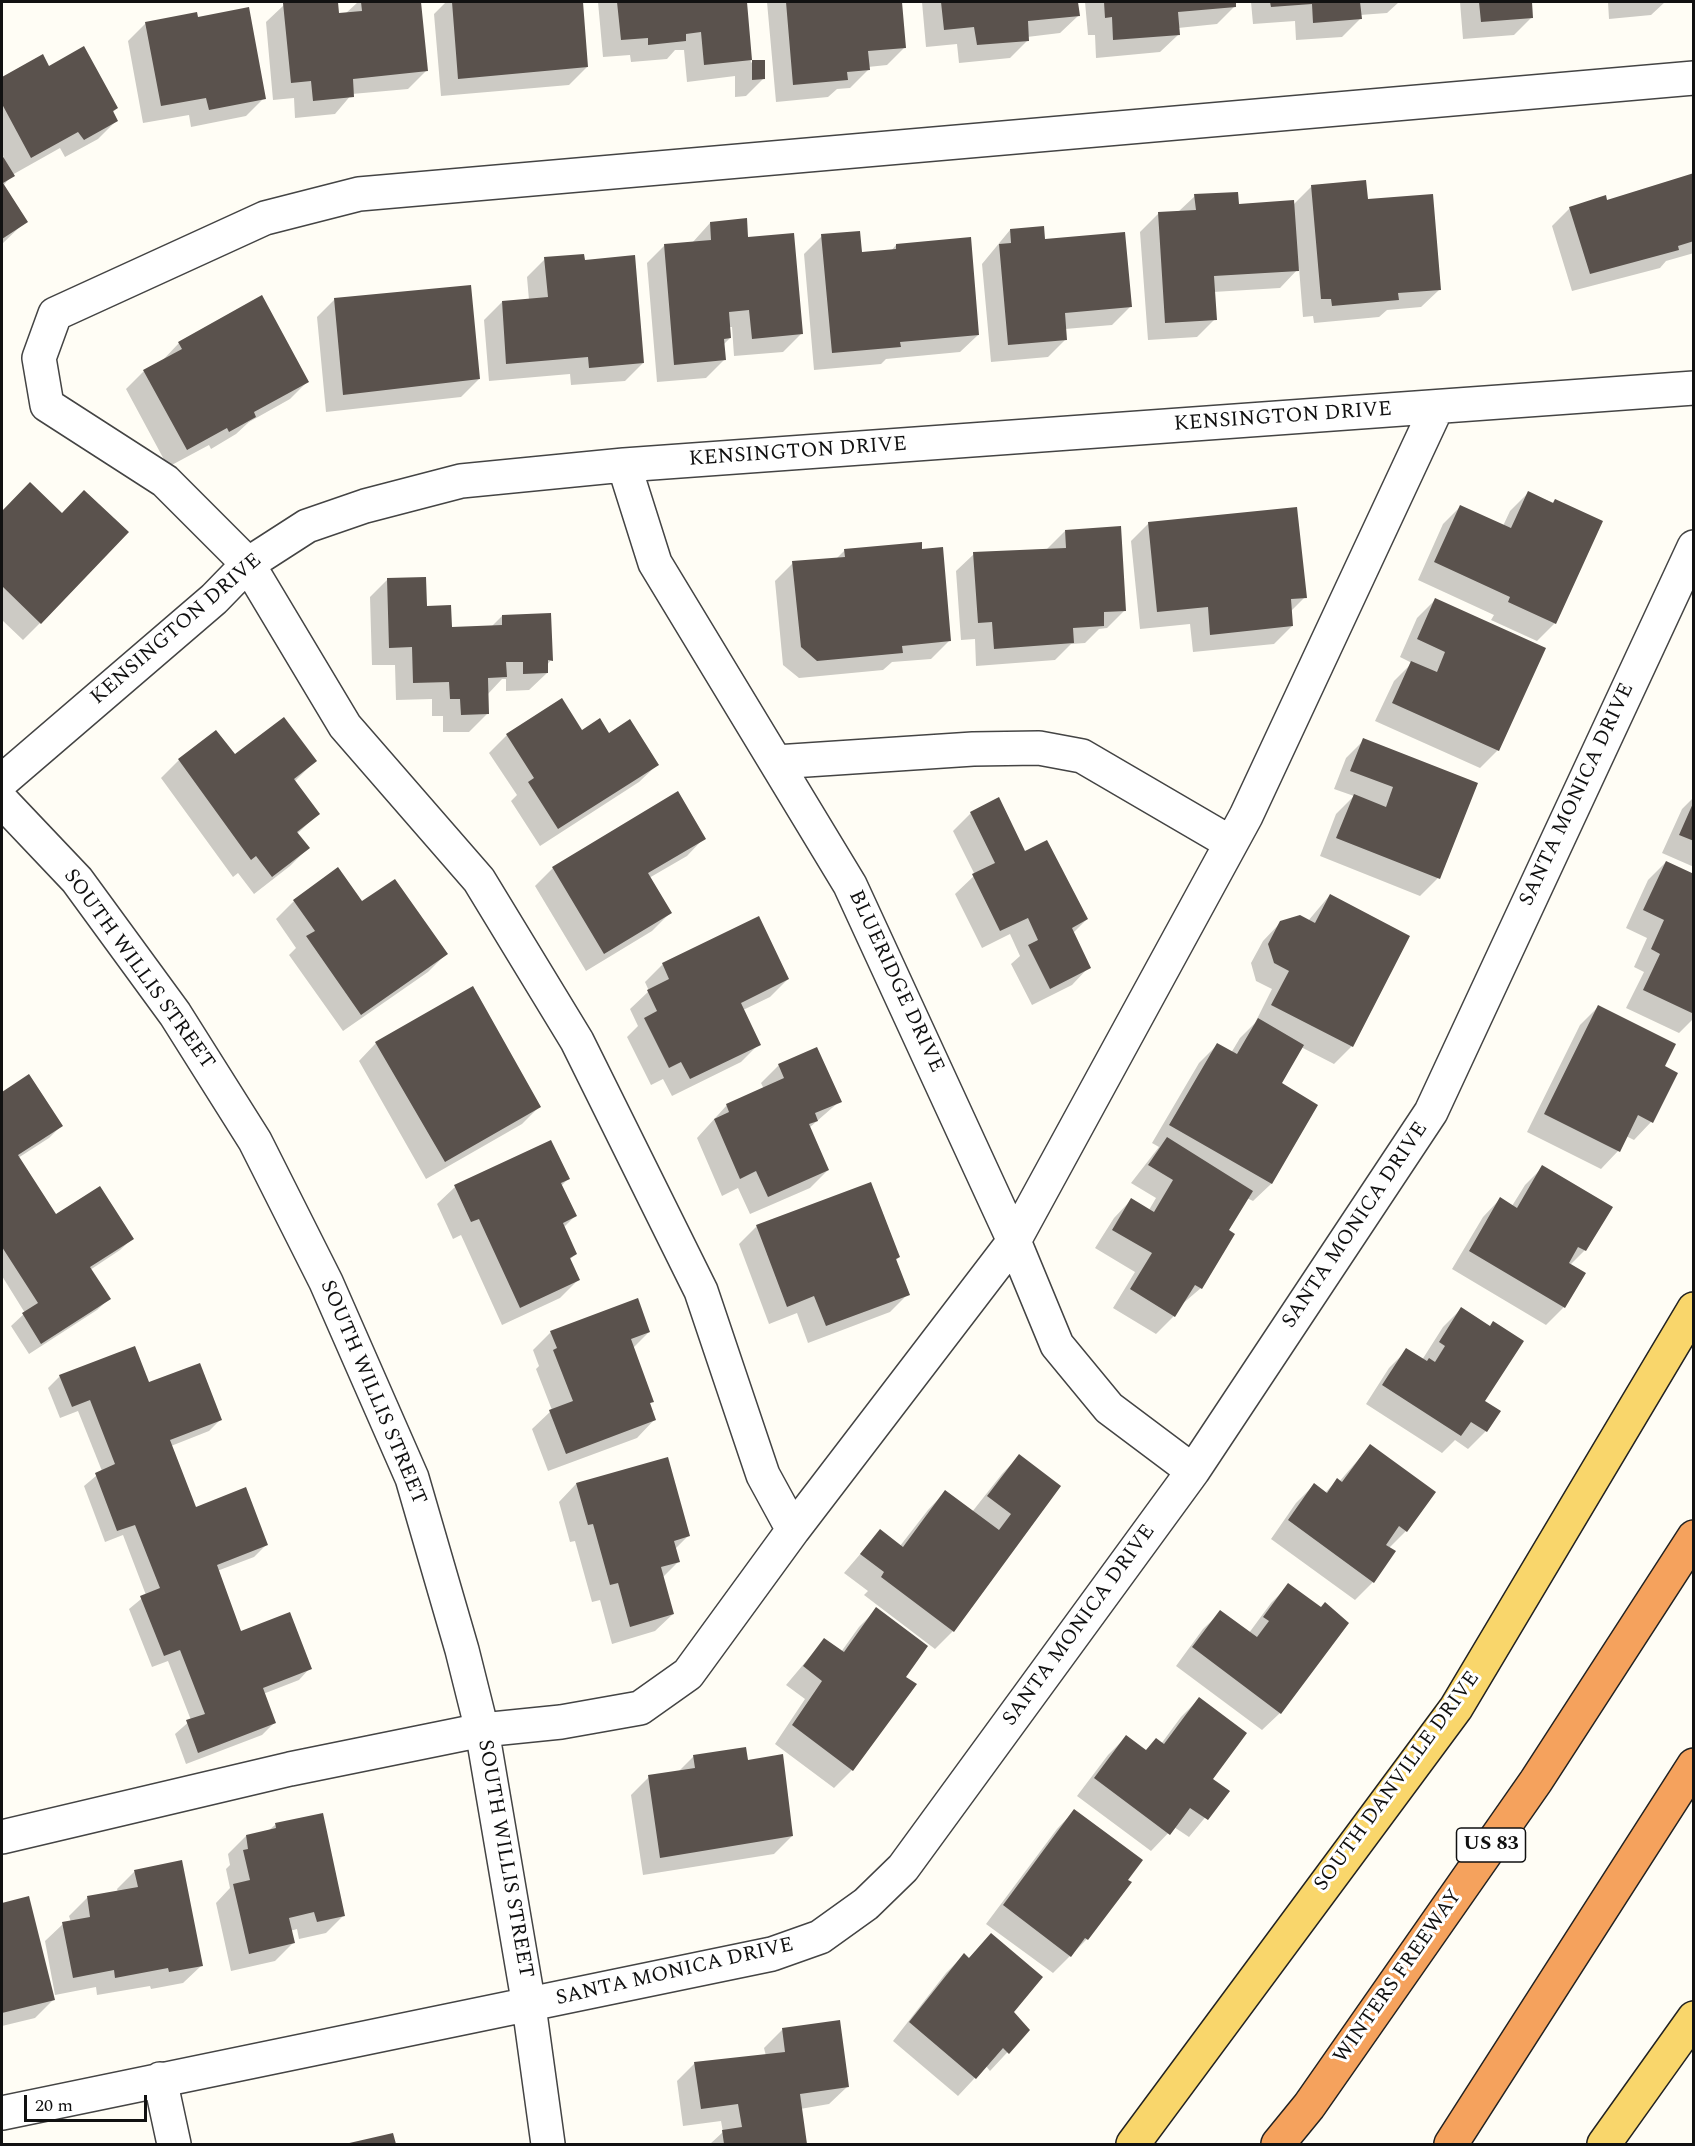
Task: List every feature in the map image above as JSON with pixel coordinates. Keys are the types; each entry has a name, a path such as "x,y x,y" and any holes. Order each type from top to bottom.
{"highway":[{"name":"WINTERS FREEWAY","path":"1278,2145 1309,2106 1536,1781 1694,1537"},
{"path":"1451,2145 1694,1765"}],"main road":[{"name":"SOUTH DANVILLE DRIVE","path":"1133,2145 1456,1708 1694,1309"},
{"path":"1604,2145 1689,2034"}],"street":[{"path":"793,1530 763,1475 701,1291 577,1041 479,880 345,726 248,564 165,481 47,405 39,358 55,314 265,218 358,194 1694,78"},
{"name":"KENSINGTON DRIVE","path":"2,781 214,599 248,564 307,526 365,506 461,481 624,465 1694,388"},
{"path":"2,1837 290,1769 482,1730 561,1722 640,1708 688,1674 793,1530 1014,1240 1231,843 1437,407"},
{"name":"BLUERIDGE DRIVE","path":"624,465 655,562 850,885 1014,1240 1057,1345 1109,1408 1193,1471"},
{"name":"SANTA MONICA DRIVE","path":"2,2113 772,1954 820,1937 866,1904 903,1868 1193,1471 1431,1112 1694,547"},
{"path":"776,762 973,749 1039,748 1082,756 1231,843"},
{"name":"SOUTH WILLIS STREET","path":"2,801 77,880 175,1014 255,1141 326,1282 412,1478 462,1650 482,1730 529,2006 548,2145"},
{"path":"160,2079 174,2145"}],"building":[{"path":"338,2 339,13 362,11 361,2 421,2 428,71 353,79 354,97 313,101 311,81 291,83 283,3"},
{"path":"452,2 583,2 588,67 458,79"},
{"path":"617,2 747,2 752,60 704,65 701,32 686,34 686,41 648,45 648,38 621,40"},
{"path":"786,2 902,2 906,48 868,51 870,70 847,72 848,80 793,85"},
{"path":"941,2 1078,2 1080,16 1028,21 1029,41 977,45 974,27 944,30"},
{"path":"1104,2 1236,2 1236,7 1178,12 1180,35 1113,40 1112,17 1105,18"},
{"path":"1270,2 1360,2 1362,19 1313,23 1312,4 1271,7"},
{"path":"1479,2 1532,2 1533,18 1481,22"},
{"path":"249,7 266,99 209,110 206,98 161,106 145,22 197,12 198,17"},
{"path":"84,46 118,108 113,111 118,121 84,140 78,132 31,158 2,104 2,77 43,54 49,66"},
{"path":"752,60 765,60 765,79 752,80"},
{"path":"2,155 15,176 3,183 28,222 2,239"},
{"path":"1694,173 1694,241 1678,246 1679,250 1590,274 1569,207 1606,195 1607,200"},
{"path":"1366,180 1368,199 1433,194 1441,290 1398,293 1399,300 1332,306 1331,299 1321,299 1311,185"},
{"path":"1238,192 1239,204 1294,200 1299,271 1214,276 1217,320 1165,323 1158,212 1196,210 1194,194"},
{"path":"747,218 748,237 794,233 803,334 752,339 749,310 729,312 731,338 724,339 726,360 674,365 664,244 711,240 710,222"},
{"path":"1044,226 1045,239 1125,232 1132,307 1065,313 1067,340 1008,345 999,244 1011,243 1010,229"},
{"path":"860,231 862,252 896,249 896,244 971,237 979,335 900,342 901,347 832,353 821,234"},
{"path":"584,254 585,260 635,255 644,363 589,368 588,357 506,364 502,301 548,297 544,257"},
{"path":"471,285 480,379 343,395 334,298"},
{"path":"262,295 309,382 254,412 256,417 229,432 227,428 187,450 143,370 182,349 178,342"},
{"path":"30,482 62,513 84,490 129,532 41,624 2,586 2,511"},
{"path":"1528,491 1553,503 1555,499 1603,521 1556,624 1508,602 1510,597 1434,562 1460,505 1511,528"},
{"path":"1297,507 1307,598 1291,599 1293,626 1210,635 1208,607 1157,612 1148,522"},
{"path":"1121,526 1126,611 1104,612 1104,626 1073,628 1074,643 994,649 992,622 978,623 973,552 1066,548 1065,530"},
{"path":"922,542 922,549 943,547 951,641 902,646 903,653 817,661 801,647 792,561 845,557 844,549"},
{"path":"426,577 427,606 451,605 452,627 502,625 502,615 551,613 553,661 548,660 548,673 523,674 523,662 506,662 507,677 488,678 489,714 461,715 460,699 450,699 449,682 413,683 412,647 389,648 387,578"},
{"path":"1435,598 1546,648 1499,751 1392,703 1411,661 1437,672 1445,652 1417,639"},
{"path":"562,698 582,730 600,718 609,733 630,719 659,765 558,829 528,782 534,778 506,734"},
{"path":"284,717 317,761 294,779 320,814 297,832 310,848 272,877 256,856 251,860 178,759 216,730 235,754"},
{"path":"1363,738 1478,783 1440,879 1336,838 1354,794 1386,807 1393,787 1350,771"},
{"path":"678,791 706,839 648,873 672,913 604,954 552,867"},
{"path":"999,797 1025,851 1047,840 1088,919 1072,928 1091,968 1050,989 1028,945 1038,940 1028,918 1000,931 972,874 995,863 970,812"},
{"path":"1694,801 1694,841 1679,835"},
{"path":"1666,861 1694,874 1694,1014 1643,990 1660,954 1651,949 1664,920 1643,910"},
{"path":"338,867 362,901 395,879 448,954 361,1015 306,936 315,931 293,900"},
{"path":"1330,894 1410,936 1353,1047 1271,1005 1289,971 1274,963 1268,944 1280,921 1300,915 1315,923"},
{"path":"759,916 789,979 741,1003 761,1045 690,1079 681,1062 669,1068 644,1018 657,1011 647,990 669,979 662,963"},
{"path":"473,986 541,1107 445,1162 375,1042"},
{"path":"1598,1005 1676,1044 1665,1066 1678,1073 1653,1123 1638,1115 1620,1152 1544,1114"},
{"path":"1258,1018 1304,1045 1282,1083 1318,1105 1272,1184 1169,1125 1217,1043 1237,1054"},
{"path":"817,1047 842,1102 815,1113 818,1121 809,1124 829,1170 768,1197 756,1171 740,1179 714,1119 729,1112 726,1104 784,1078 778,1064"},
{"path":"29,1074 63,1126 18,1155 56,1214 100,1186 134,1239 90,1267 111,1299 41,1344 22,1313 38,1303 2,1247 2,1092"},
{"path":"1167,1137 1253,1191 1229,1230 1235,1234 1202,1289 1195,1285 1175,1317 1130,1289 1152,1253 1112,1230 1131,1198 1154,1212 1173,1180 1148,1165"},
{"path":"551,1140 570,1179 561,1183 577,1216 563,1223 577,1254 570,1258 580,1280 520,1308 479,1219 471,1222 454,1185"},
{"path":"1542,1165 1613,1207 1586,1251 1578,1247 1569,1263 1586,1273 1565,1308 1469,1251 1500,1197 1517,1208"},
{"path":"871,1182 900,1257 896,1259 910,1295 826,1326 814,1296 787,1307 756,1225"},
{"path":"638,1298 650,1332 631,1339 654,1402 650,1403 656,1420 566,1454 549,1410 573,1401 553,1350 557,1348 550,1331"},
{"path":"1461,1307 1490,1326 1493,1321 1524,1341 1485,1401 1501,1411 1487,1432 1471,1422 1461,1436 1382,1385 1406,1348 1427,1361 1429,1358 1435,1362 1445,1346 1439,1342"},
{"path":"135,1346 149,1382 200,1363 222,1420 170,1440 196,1507 246,1487 268,1545 217,1565 241,1631 290,1612 312,1669 263,1688 276,1723 198,1753 186,1720 205,1714 180,1650 164,1656 140,1596 160,1588 135,1525 117,1531 95,1473 115,1464 90,1400 72,1407 59,1375"},
{"path":"1370,1444 1436,1492 1407,1532 1399,1526 1386,1545 1396,1551 1374,1583 1288,1520 1314,1483 1327,1493 1337,1478 1342,1482"},
{"path":"1019,1454 1061,1486 954,1632 881,1577 884,1572 860,1554 880,1529 903,1547 945,1490 999,1530 1011,1514 987,1496"},
{"path":"668,1457 690,1536 674,1541 680,1562 661,1567 674,1614 630,1627 618,1583 610,1585 593,1524 588,1525 576,1483"},
{"path":"1288,1583 1321,1607 1325,1602 1349,1623 1281,1714 1192,1647 1220,1610 1257,1637 1269,1621 1263,1617"},
{"path":"876,1607 928,1646 906,1677 917,1684 853,1771 792,1725 822,1681 803,1666 824,1638 844,1652"},
{"path":"1199,1697 1247,1733 1213,1779 1230,1791 1208,1820 1190,1808 1170,1835 1094,1778 1126,1735 1146,1750 1156,1738 1164,1744"},
{"path":"746,1747 748,1760 783,1754 793,1836 660,1858 648,1775 695,1768 693,1755"},
{"path":"1074,1809 1143,1860 1128,1880 1132,1882 1088,1940 1085,1938 1071,1957 1003,1905"},
{"path":"323,1813 345,1916 317,1922 314,1912 289,1918 295,1943 249,1954 233,1884 250,1880 243,1850 248,1849 246,1835 276,1828 275,1823"},
{"path":"182,1860 203,1966 169,1972 168,1968 115,1978 114,1970 73,1978 62,1922 90,1917 87,1896 138,1887 134,1870"},
{"path":"29,1896 55,2000 2,2013 2,1903"},
{"path":"991,1933 1043,1977 1014,2012 1030,2030 1009,2054 1003,2048 976,2079 909,2022 964,1953 969,1958"},
{"path":"840,2020 849,2087 800,2094 807,2144 724,2144 722,2130 742,2127 738,2104 701,2109 694,2062 785,2052 782,2028"},
{"path":"393,2133 396,2144 345,2144"}]}
